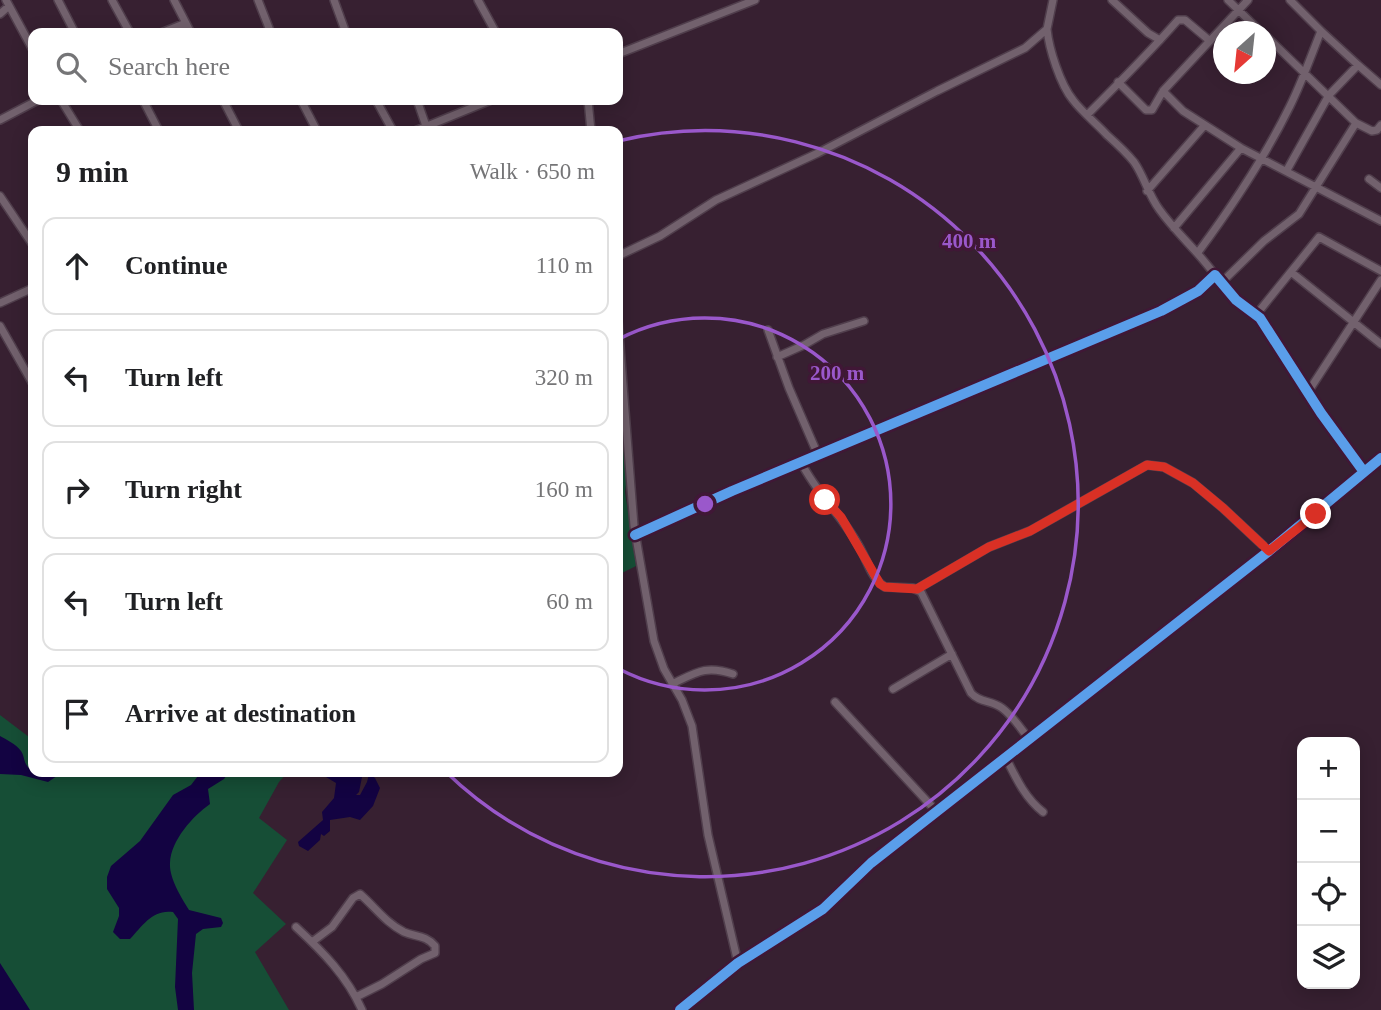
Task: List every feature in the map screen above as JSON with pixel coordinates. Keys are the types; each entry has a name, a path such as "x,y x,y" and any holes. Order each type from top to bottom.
{"street":[{"path":"58,0 72,28"},
{"path":"112,0 127,28"},
{"path":"174,0 188,28"},
{"path":"258,0 269,28"},
{"path":"334,0 344,28"},
{"path":"478,0 493,28"},
{"path":"623,52 755,0"},
{"path":"1053,0 1047,29 1049,44 1062,81 1072,99 1132,159 1141,173 1147,191 1174,228 1199,251 1221,283 1236,300 1260,318 1364,472"},
{"path":"1112,0 1148,33 1160,40"},
{"path":"1228,0 1250,21"},
{"path":"1118,82 1146,110 1152,110 1163,91 1248,0"},
{"path":"1290,0 1381,85"},
{"path":"0,14 8,3 28,41"},
{"path":"1087,115 1181,19 1209,41"},
{"path":"174,28 186,23"},
{"path":"623,254 660,236 716,200 786,169 1025,48 1047,29"},
{"path":"1199,251 1231,207 1291,104 1321,31"},
{"path":"1276,46 1356,122 1372,131 1381,125"},
{"path":"1287,170 1329,96 1358,65"},
{"path":"1163,91 1183,111 1204,126 1381,221"},
{"path":"0,120 28,105"},
{"path":"64,105 77,126"},
{"path":"146,105 156,126"},
{"path":"226,105 236,126"},
{"path":"304,105 314,126"},
{"path":"379,105 390,126"},
{"path":"418,105 426,126 478,105"},
{"path":"588,105 591,126"},
{"path":"1221,283 1264,241 1299,214 1356,122"},
{"path":"1147,191 1204,126"},
{"path":"1174,228 1241,148"},
{"path":"1369,179 1381,188"},
{"path":"0,196 28,238"},
{"path":"1255,314 1319,237 1381,271"},
{"path":"1291,272 1381,344"},
{"path":"635,535 801,462 1161,311 1199,291 1215,275"},
{"path":"1308,392 1381,280"},
{"path":"0,303 28,290"},
{"path":"777,356 823,334 864,321"},
{"path":"0,326 28,375"},
{"path":"768,330 818,456"},
{"path":"623,384 635,535 654,641 664,669 692,726 708,835 738,963"},
{"path":"680,1010 738,963 823,909 871,863 1269,551 1381,458"},
{"path":"801,462 825,500 850,531 880,584 885,587 917,589 989,547 1040,525 1147,465 1164,467 1193,483 1269,551"},
{"path":"917,589 926,599 975,697 1002,708 1029,739"},
{"path":"893,689 952,654"},
{"path":"672,684 704,669 714,668 733,674"},
{"path":"835,702 937,812"},
{"path":"1006,758 1025,794 1043,812"},
{"path":"312,942 332,927 353,898 360,894 395,926 432,942 435,953 356,997"},
{"path":"296,927 341,972 362,1010"}],"green space":[{"path":"623,415 632,443 625,492 636,566 623,572"},
{"path":"0,715 28,736 28,777 284,777 259,818 287,840 253,893 286,924 255,952 289,1010 0,1010"}],"shaded area":[{"path":"0,736 22,753 28,767 28,777 0,774"},
{"path":"29,777 56,777 48,782"},
{"path":"197,777 225,777 208,789 210,804 190,822 174,846 170,863 171,875 189,910 221,918 223,923 221,927 203,929 196,934 192,973 194,1010 178,1010 175,987 178,919 173,912 160,913 149,919 130,939 120,939 113,932 119,908 107,889 107,877 111,866 140,841 173,795 191,785"},
{"path":"326,777 362,777 356,795 360,795 368,777 375,778 380,788 373,806 360,820 350,817 330,820 330,831 324,836 321,834 320,840 308,851 299,846 298,842 323,820 322,812 334,798 336,783"},
{"path":"0,963 30,1010 0,1010"}],"cycle path":[{"path":"635,535 732,491 1161,311 1198,291 1215,275 1236,300 1260,318 1321,413 1364,472"},
{"path":"680,1010 738,963 823,909 871,863 1269,551 1381,458"}],"route":[{"path":"825,500 841,517 880,584 885,587 917,589 989,547 1030,531 1147,465 1164,467 1193,483 1269,551 1316,514"}]}
